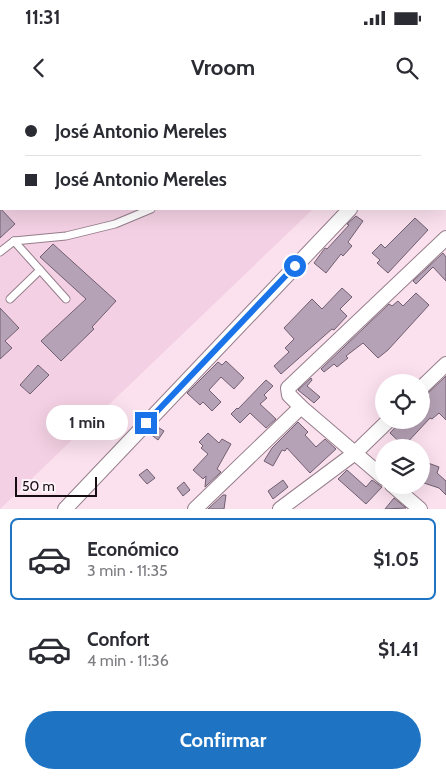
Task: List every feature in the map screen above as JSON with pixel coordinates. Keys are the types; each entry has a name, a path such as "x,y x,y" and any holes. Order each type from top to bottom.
{"street":[{"path":"65,509 349,210"},
{"path":"375,470 288,395 288,388 446,238"},
{"path":"430,379 446,364"},
{"path":"195,509 302,407"},
{"path":"280,509 355,453 380,429"},
{"path":"402,494 420,509"}],"lane":[{"path":"0,252 14,241 74,234 115,224 149,210"},
{"path":"14,241 66,299"},
{"path":"10,299 40,270"}],"shaded area":[{"path":"0,210 312,210 0,509"}],"building":[{"path":"0,210 2,210 15,224 0,238"},
{"path":"356,216 363,221 348,242 352,246 343,256 341,254 326,273 314,263 325,248 327,249"},
{"path":"415,218 428,230 388,273 377,263 380,260 372,253 381,244 385,248"},
{"path":"53,244 116,301 92,327 94,329 61,361 41,341 86,299 40,257"},
{"path":"443,253 446,257 446,281 433,267 416,284 413,281"},
{"path":"342,288 352,297 340,309 347,316 334,330 332,329 281,374 274,366 289,352 285,348 294,339 284,328 312,299 322,309"},
{"path":"416,293 429,305 388,350 378,358 363,343 346,356 348,358 337,367 334,364 324,372 321,369 389,304 392,306 398,301 403,306"},
{"path":"0,308 19,328 5,341 12,348 0,359"},
{"path":"226,361 244,378 234,389 221,377 209,390 221,402 212,411 203,402 200,405 187,393 218,362 222,365"},
{"path":"38,365 49,375 30,394 20,385"},
{"path":"446,376 446,420 439,413 432,419 430,418 430,391"},
{"path":"311,378 312,380 307,386 320,397 314,403 298,390"},
{"path":"266,380 273,386 264,395 267,398 260,404 276,419 266,428 250,413 240,423 231,414"},
{"path":"298,422 308,432 305,435 316,447 325,439 336,449 310,473 287,448 285,451 282,450 273,466 264,461 272,448"},
{"path":"156,426 164,431 158,440 149,433"},
{"path":"394,429 420,429 410,439 396,439 390,433"},
{"path":"208,433 219,443 222,439 231,444 217,469 221,472 205,487 206,476 203,479 193,470 208,454 201,448 203,446 199,442"},
{"path":"430,464 439,467 437,473 446,481 446,495 439,488 430,485"},
{"path":"147,469 155,478 147,484 139,475"},
{"path":"347,470 366,487 372,480 375,482 375,494 366,504 338,479"},
{"path":"283,480 288,487 273,499 268,491"},
{"path":"184,482 190,490 183,496 177,488"},
{"path":"223,495 226,495 224,509 208,509"},
{"path":"394,498 406,508 385,509"}],"route":[{"path":"146,423 295,266"}]}
